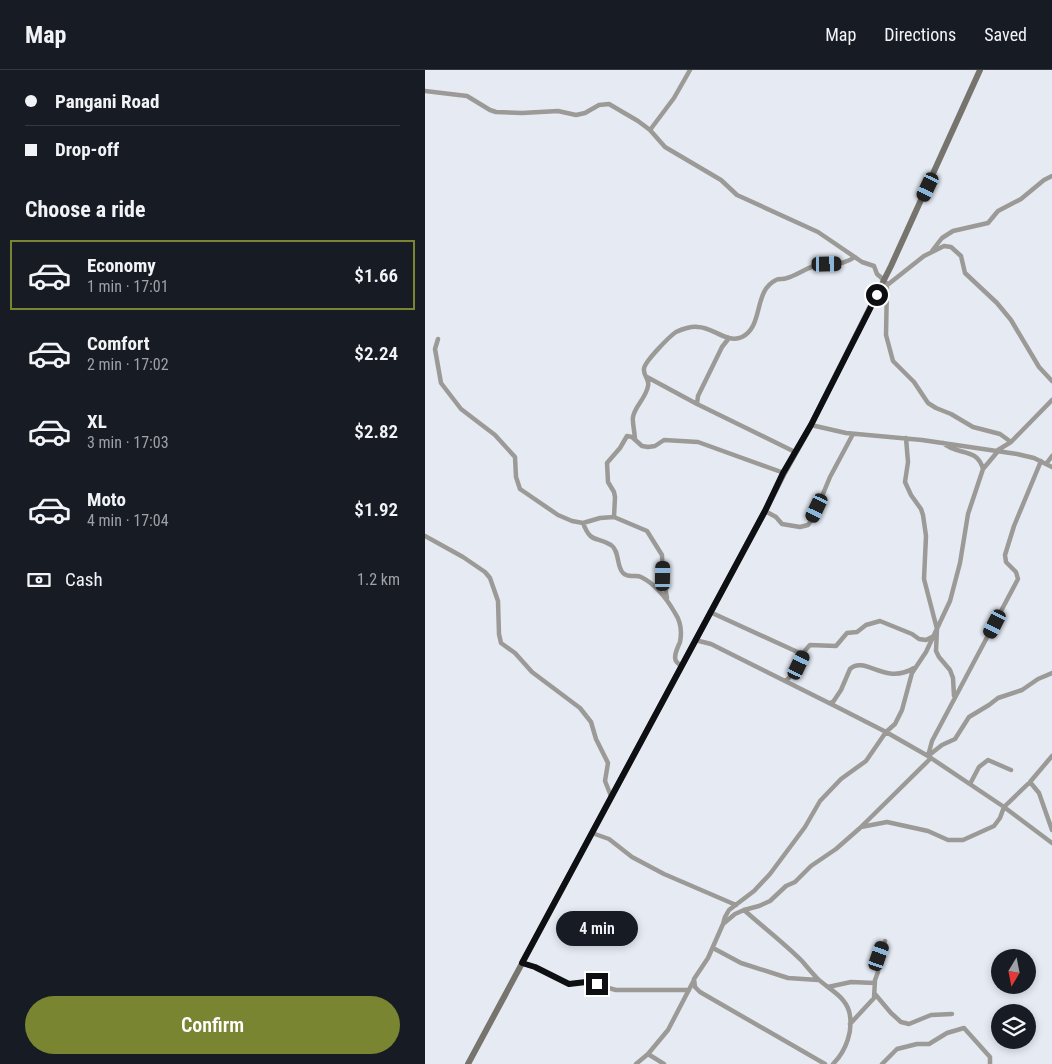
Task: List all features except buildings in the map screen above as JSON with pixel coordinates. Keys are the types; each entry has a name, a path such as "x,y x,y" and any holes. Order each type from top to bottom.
{"main road":[{"path":"468,1064 765,511 783,473 811,425 885,282 980,70"}],"street":[{"path":"650,130 674,98 690,70"},
{"path":"425,91 467,96 496,112 558,111 576,115 585,114 599,105 609,104 638,121 650,130 665,146 719,180 737,195 818,232 855,257 874,266 878,275 885,282 886,336 893,361 914,382 928,402 936,408 951,414 973,427 1000,434 1011,442"},
{"path":"931,252 949,233 965,227 985,225 998,211 1021,199 1044,180 1052,176"},
{"path":"885,282 917,260 931,252 948,246 959,253 965,273 1011,320 1039,367 1052,381"},
{"path":"635,439 633,418 649,385 644,371 645,364 676,332 697,326 729,338 740,338 751,329 757,316 760,302 768,287 775,280 786,279 818,265 845,263 855,257"},
{"path":"697,404 698,396 722,347 729,338"},
{"path":"438,339 435,349 441,383 461,409 491,432 515,457 516,478 520,489 564,518 583,523 614,517 647,531 660,549 667,598 681,624 680,641 675,657 676,662 681,666"},
{"path":"647,377 795,452"},
{"path":"636,1064 648,1054 668,1030 694,979 708,958 725,917 770,874 805,827 820,801 841,779 866,761 886,732 899,718 915,667 926,652 952,595 960,563 968,514 983,469 998,450 1011,442 1052,400"},
{"path":"811,425 853,434 906,438 998,450 1029,456 1052,467"},
{"path":"765,511 776,517 782,524 800,527 808,526 853,434"},
{"path":"614,517 615,497 608,482 607,463 620,448 627,436 631,436 640,445 648,447 655,446 664,440 702,443 721,452 768,466 783,473"},
{"path":"906,438 908,462 905,482 923,515 926,536 924,579 937,629 936,651 950,670 953,678 954,697"},
{"path":"943,443 950,449 975,455 983,469"},
{"path":"929,757 932,741 954,697 1018,579 1016,572 1006,562 1005,555 1014,526 1044,462 1052,456"},
{"path":"583,523 587,533 614,548 622,572 629,577 641,577 667,598"},
{"path":"425,536 463,557 488,575 492,581 498,601 501,643 515,653 532,672 563,697 573,702 591,722 596,739 607,763 605,781 611,796"},
{"path":"711,612 803,655"},
{"path":"783,680 789,679 807,648 812,644 836,646 847,633 857,632 866,625 877,621 912,634 919,639 926,640 934,636"},
{"path":"695,640 711,644 886,732 970,784 1052,843"},
{"path":"830,703 837,697 853,666 863,665 892,675 906,673 915,667"},
{"path":"723,924 735,914 770,901 786,886 795,882 811,866 836,849 923,767 929,757 942,745 955,739 969,717 998,698 1022,690 1038,679 1052,673"},
{"path":"859,828 887,822 928,831 947,840 960,841 994,826 1000,818 1004,807 1052,756"},
{"path":"970,784 979,767 986,761 991,760 1011,770"},
{"path":"1029,782 1039,793 1052,830"},
{"path":"592,833 609,839 632,857 664,874 736,905"},
{"path":"744,910 801,960 818,980 837,994 846,1005 850,1024 847,1042 841,1055 833,1064"},
{"path":"850,1024 872,1001 875,994 878,960 885,941"},
{"path":"713,948 741,963 788,978 818,980"},
{"path":"522,963 535,967 569,984 586,982 617,990 689,990"},
{"path":"694,979 695,987 700,992 825,1064"},
{"path":"828,987 851,982 875,983"},
{"path":"875,994 901,1022 909,1024 931,1015 952,1014"},
{"path":"882,1064 897,1049 917,1044 929,1044 947,1033 960,1028 968,1031 990,1056 990,1064"},
{"path":"648,1054 664,1064"}],"route":[{"path":"597,984 578,982 569,984 535,967 522,963 765,511 783,473 811,425 877,295"}]}
